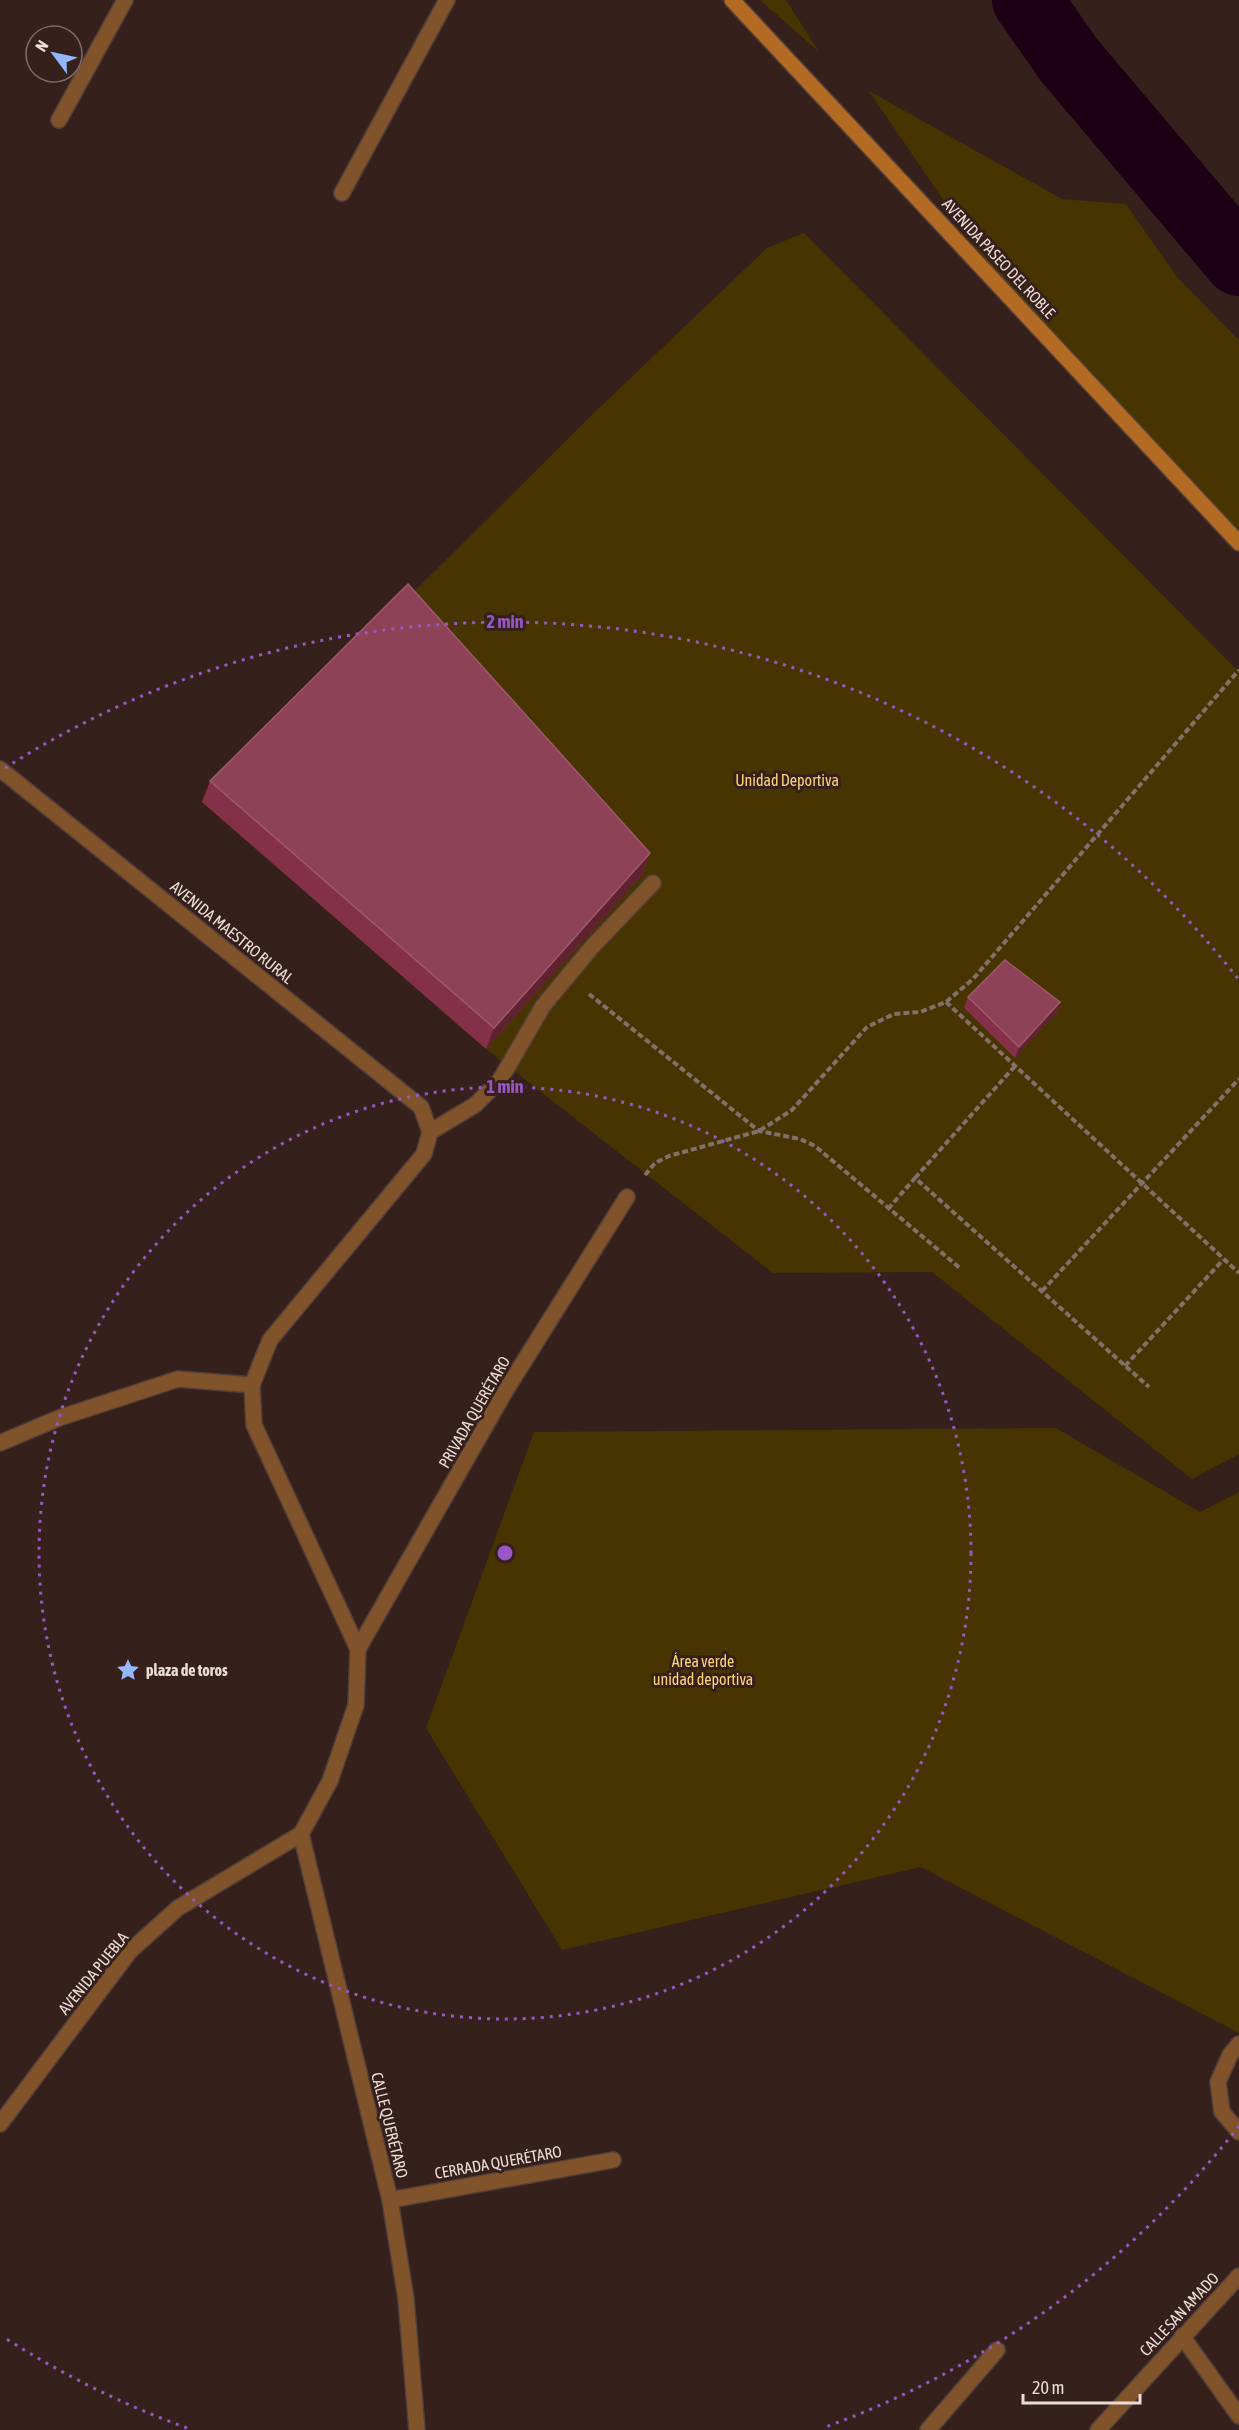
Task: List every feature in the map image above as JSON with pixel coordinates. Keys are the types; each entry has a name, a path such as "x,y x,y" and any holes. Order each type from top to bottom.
{"street":[{"path":"59,120 125,0"},
{"path":"342,193 447,0"},
{"name":"AVENIDA PASEO DEL ROBLE","path":"732,0 1239,543"},
{"name":"AVENIDA MAESTRO RURAL","path":"0,769 421,1107 430,1132"},
{"path":"301,1834 330,1781 356,1705 358,1648 254,1425 252,1385 270,1340 424,1154 430,1132 475,1105 500,1080 543,1006 592,947 653,883"},
{"name":"PRIVADA QUERÉTARO","path":"358,1648 506,1390 627,1197"},
{"path":"0,1443 59,1418 178,1379 252,1385"},
{"name":"AVENIDA PUEBLA","path":"0,2124 130,1951 178,1908 301,1834"},
{"name":"CALLE QUERÉTARO","path":"301,1834 390,2200 406,2299 417,2430"},
{"path":"1239,2044 1230,2055 1218,2082 1222,2112 1239,2132"},
{"name":"CERRADA QUERÉTARO","path":"390,2200 613,2160"},
{"name":"CALLE SAN AMADO","path":"1098,2430 1239,2276"},
{"path":"1182,2336 1239,2416"},
{"path":"928,2430 997,2350"}],"path":[{"path":"627,1197 655,1163 669,1156 759,1131 792,1110 867,1028 894,1014 920,1012 946,1002 973,979 1239,670"},
{"path":"567,977 759,1131 800,1139 815,1146 961,1269"},
{"path":"946,1002 1239,1273"},
{"path":"888,1209 1015,1066"},
{"path":"1042,1291 1239,1079"},
{"path":"915,1178 1149,1387"},
{"path":"1125,1366 1223,1260"}],"green space":[{"path":"760,0 786,0 819,52"},
{"path":"869,91 1062,199 1126,204 1176,276 1239,340 1239,529 1192,492 1101,393 978,251"},
{"name":"Unidad Deportiva","path":"804,233 1239,672 1239,1454 1192,1479 932,1272 773,1273 486,1049 202,802 595,412 767,248"},
{"name":"Área verde unidad deportiva","path":"1056,1428 1200,1512 1239,1492 1239,2033 921,1867 562,1950 426,1728 534,1432"}],"building":[{"path":"408,584 650,853 494,1028 210,781"},
{"path":"1005,960 1060,1002 1019,1047 968,997"}],"waterway":[{"path":"1027,0 1069,60 1239,261"}],"place":[{"name":"plaza de toros","path":"128,1670"}]}
